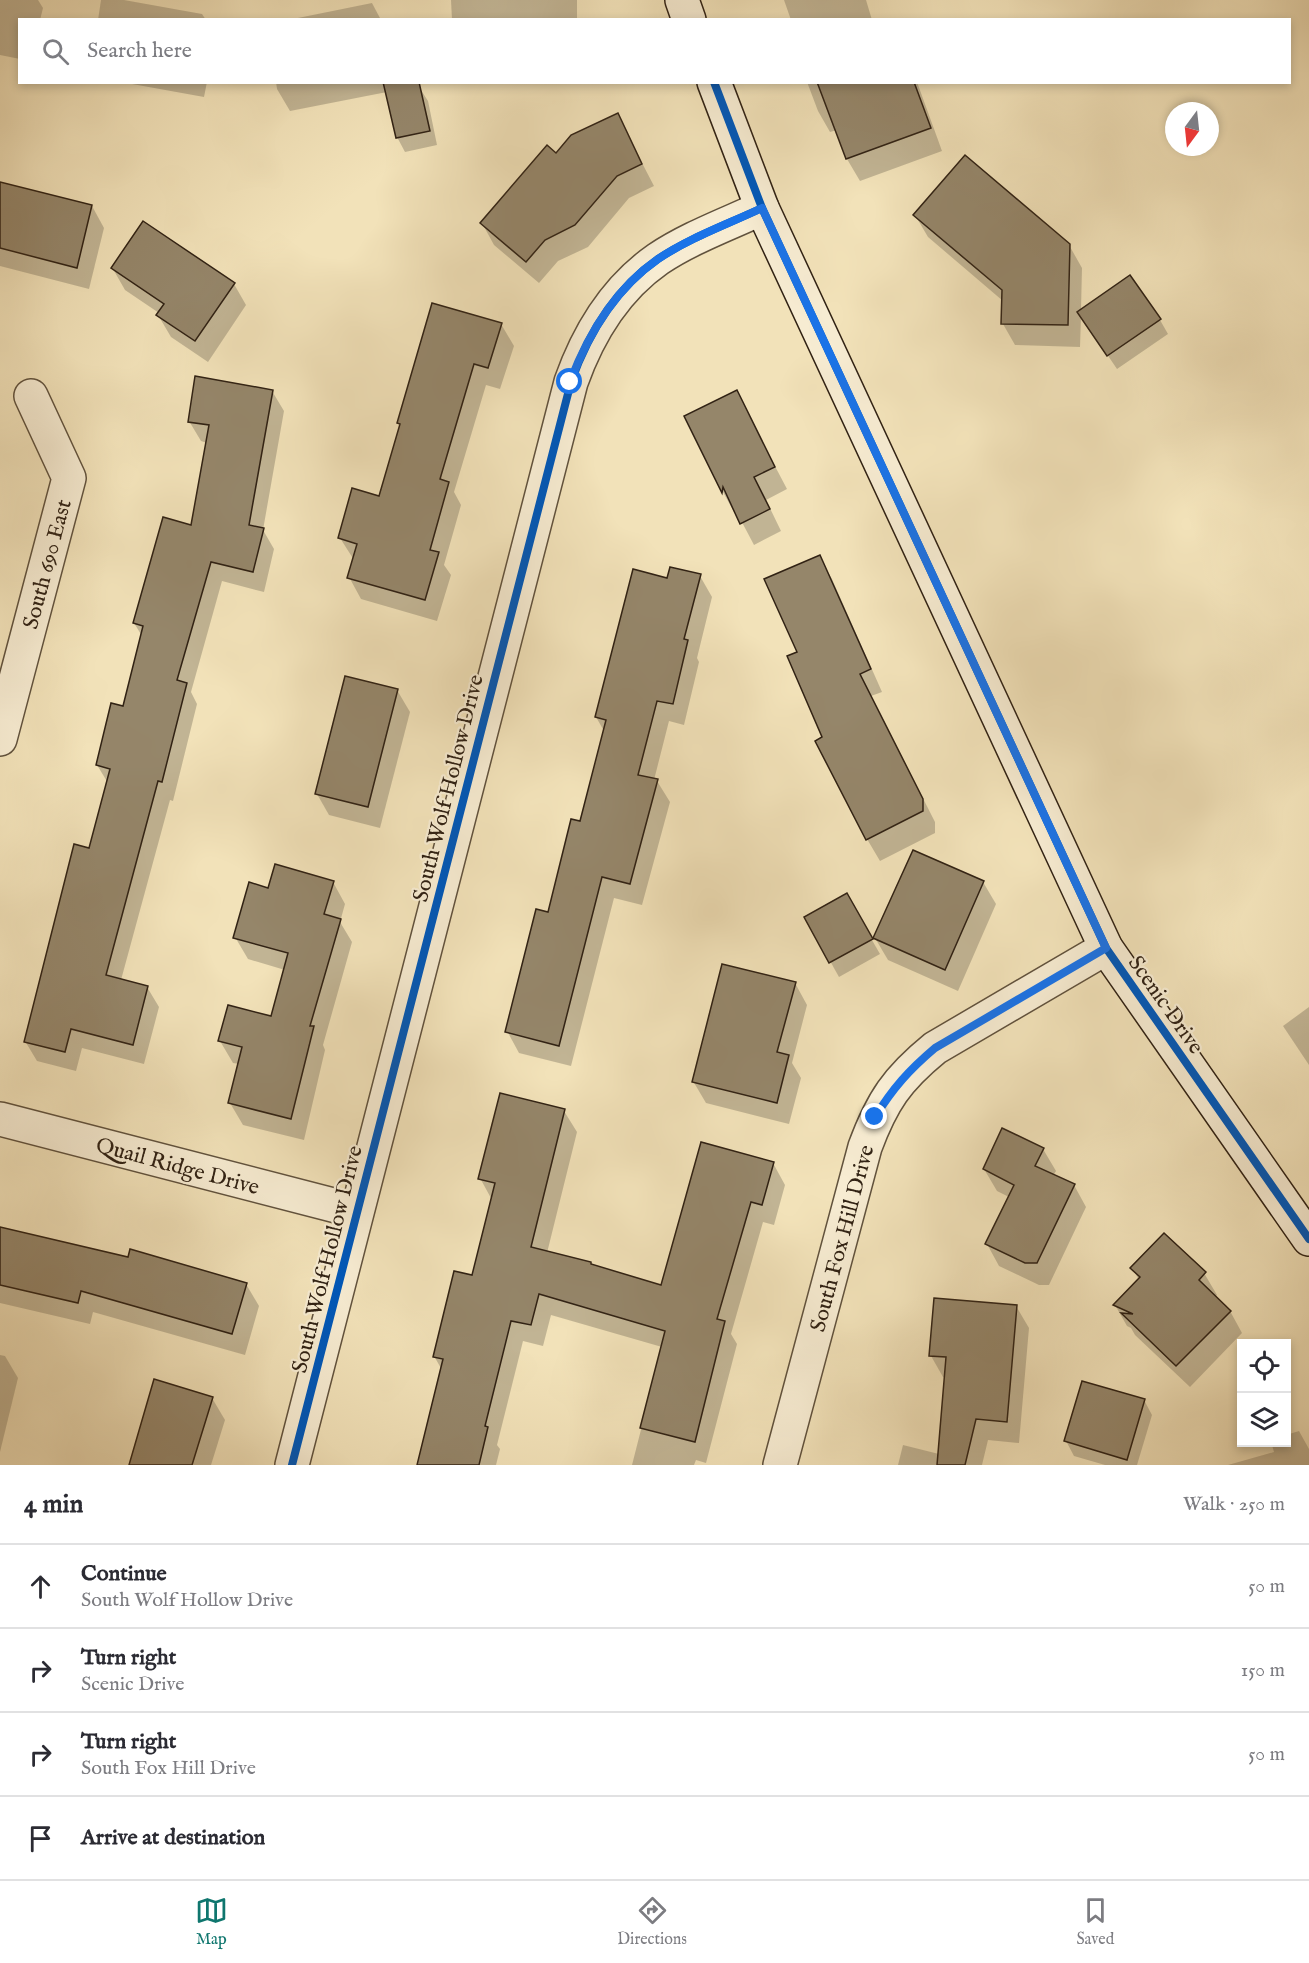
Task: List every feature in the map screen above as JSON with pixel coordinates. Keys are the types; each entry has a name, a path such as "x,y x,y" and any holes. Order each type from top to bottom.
{"street":[{"path":"682,0 688,18"},
{"name":"Scenic Drive","path":"715,84 762,208 1106,948 1309,1239"},
{"name":"South Wolf Hollow Drive","path":"292,1465 570,382 581,353 595,327 613,301 634,279 658,260 762,208"},
{"name":"South 690 East","path":"0,739 8,678 69,478 31,396"},
{"name":"South Fox Hill Drive","path":"780,1465 865,1147 875,1117 891,1091 911,1068 935,1048 1106,948"},
{"name":"Quail Ridge Drive","path":"0,1119 356,1211"}],"building":[{"path":"383,84 419,84 430,131 396,138"},
{"path":"818,84 915,84 931,128 846,159"},
{"path":"618,113 642,164 617,176 575,225 545,240 526,262 480,223 547,145 556,153 571,135"},
{"path":"965,155 1070,244 1068,325 1001,324 1002,290 913,215"},
{"path":"0,182 92,205 77,268 0,248"},
{"path":"143,221 235,283 195,341 156,315 164,304 111,268"},
{"path":"1130,275 1161,319 1107,356 1077,312"},
{"path":"432,303 502,323 488,368 474,364 440,479 449,482 430,550 439,552 425,600 347,578 357,544 338,538 352,488 379,496 400,424 397,423"},
{"path":"195,376 273,390 249,525 264,528 253,572 211,562 177,680 187,683 162,782 158,781 106,975 148,986 133,1045 71,1029 65,1052 24,1042 74,844 89,848 110,769 96,765 111,703 123,706 143,626 133,623 163,517 191,525 209,425 188,422"},
{"path":"737,390 775,467 754,477 770,509 740,524 723,487 722,493 684,416"},
{"path":"820,555 871,669 860,674 923,799 923,811 866,840 815,741 822,737 787,656 797,652 764,579"},
{"path":"670,567 701,574 684,639 688,640 673,704 657,701 638,775 658,779 630,884 602,877 559,1046 505,1032 536,909 548,912 571,819 580,821 606,720 595,717 633,569 667,578"},
{"path":"345,676 398,689 368,807 315,794"},
{"path":"913,850 984,881 945,970 873,938"},
{"path":"275,864 334,881 324,914 341,919 310,1026 314,1026 291,1119 228,1103 242,1047 218,1041 228,1005 271,1016 288,953 233,938 249,882 268,888"},
{"path":"847,893 873,939 829,963 804,917"},
{"path":"722,964 796,982 777,1052 789,1055 777,1103 692,1082"},
{"path":"500,1093 565,1109 531,1247 591,1262 591,1264 661,1285 701,1142 774,1162 762,1205 751,1202 717,1319 725,1321 695,1442 640,1428 665,1331 539,1294 531,1325 511,1321 485,1426 488,1427 479,1465 417,1465 443,1359 433,1357 454,1271 472,1275 495,1183 478,1179"},
{"path":"1002,1128 1044,1148 1035,1166 1075,1184 1037,1263 1025,1263 985,1244 1014,1185 983,1169"},
{"path":"0,1227 128,1257 130,1249 247,1283 232,1334 81,1291 78,1303 0,1285"},
{"path":"1164,1233 1206,1272 1199,1280 1231,1311 1176,1366 1121,1313 1133,1314 1113,1305 1140,1277 1130,1268"},
{"path":"934,1298 1017,1305 1007,1422 976,1419 965,1465 937,1465 946,1357 929,1356"},
{"path":"154,1379 213,1397 192,1465 129,1465"},
{"path":"1082,1381 1145,1399 1127,1460 1064,1441"}],"cycle path":[{"path":"715,84 762,208 1106,948 1309,1239"},
{"path":"292,1465 571,382 586,347 605,314 616,298 643,271 683,244 762,208"}],"route":[{"path":"570,382 581,353 595,327 613,301 634,279 658,260 683,245 762,208 1106,948 935,1048 911,1068 891,1091 875,1117"}]}
